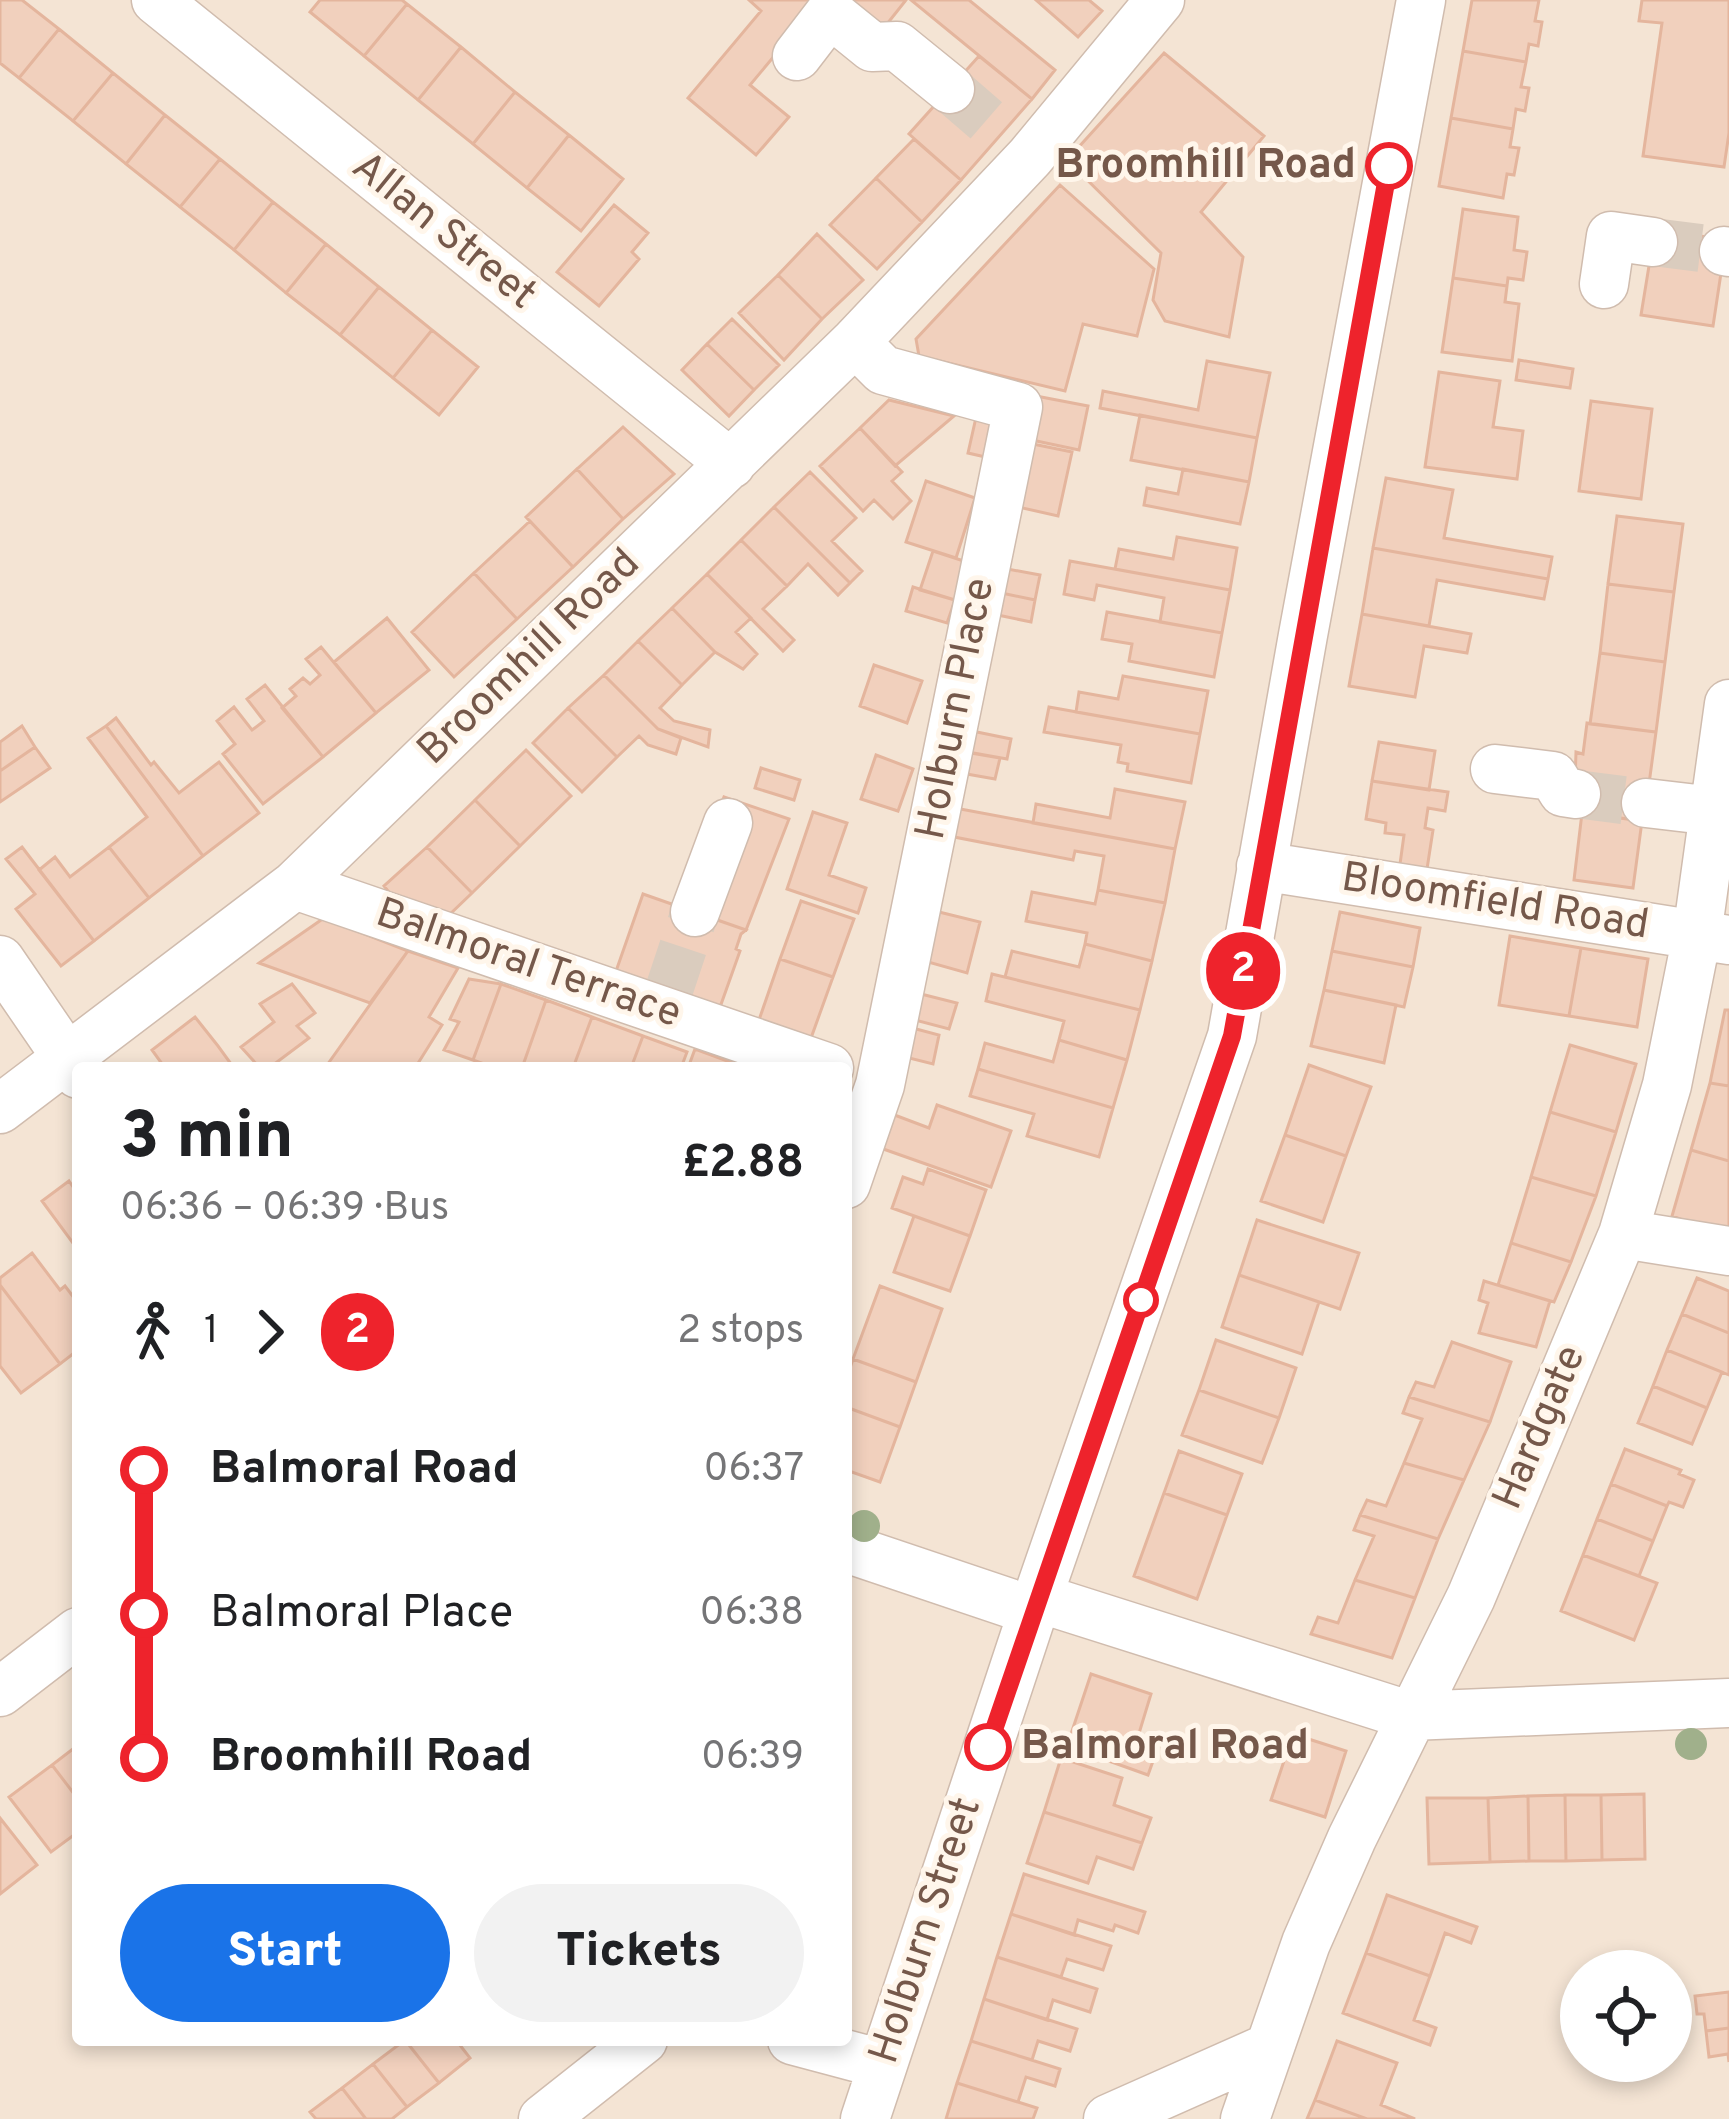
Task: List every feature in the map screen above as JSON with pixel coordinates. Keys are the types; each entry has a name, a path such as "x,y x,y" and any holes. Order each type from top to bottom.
{"street":[{"name":"Allan Street","path":"156,0 731,464"},
{"name":"Broomhill Road","path":"79,1062 296,884 731,464 855,342 1016,145 1160,0"},
{"name":"Holburn Street","path":"865,2119 1232,1036 1421,0"},
{"path":"797,56 830,13 872,46 897,46 950,89"},
{"path":"1604,284 1611,236 1653,242"},
{"name":"Holburn Place","path":"852,1147 863,1080 1018,407 883,370 855,342"},
{"name":"Hardgate","path":"1245,2119 1324,1901 1471,1597 1623,1234 1713,938 1714,812 1729,704"},
{"path":"1495,769 1553,776 1563,793 1576,794"},
{"path":"1646,803 1714,812"},
{"path":"695,912 728,823"},
{"name":"Bloomfield Road","path":"1261,866 1713,938"},
{"name":"Balmoral Terrace","path":"296,884 664,1001 815,1062"},
{"path":"0,960 72,1066"},
{"name":"Broomhill Road","path":"0,1109 72,1068"},
{"path":"1623,1234 1729,1251"},
{"path":"852,1550 1412,1716 1729,1703"},
{"path":"0,1692 72,1637"},
{"path":"543,2119 636,2046"},
{"path":"814,2046 882,2065"},
{"path":"1108,2119 1268,2048"}],"shaded area":[{"path":"0,0 1729,0 1729,2119 0,2119"}],"building":[{"path":"0,0 22,0 59,29 19,78 0,63"},
{"path":"320,0 402,0 407,4 364,56 310,12"},
{"path":"749,0 809,0 816,6 750,85 789,117 756,155 688,98 761,11"},
{"path":"849,0 906,0 883,29"},
{"path":"911,0 969,0 1055,70 1032,99"},
{"path":"1036,0 1089,0 1102,11 1078,37"},
{"path":"1472,0 1539,0 1538,46 1529,44 1526,62 1463,51"},
{"path":"1642,0 1729,0 1729,133 1724,167 1643,156 1662,23 1639,21"},
{"path":"407,4 461,47 418,100 364,56"},
{"path":"59,29 113,73 73,121 19,78"},
{"path":"461,47 515,92 473,144 418,100"},
{"path":"1463,51 1526,62 1521,87 1529,88 1525,111 1516,109 1513,129 1451,118"},
{"path":"1164,53 1264,136 1201,212 1243,257 1229,337 1165,321 1153,300 1161,253 1067,160"},
{"path":"979,56 1032,99 961,180 909,134"},
{"path":"113,73 165,115 126,164 73,121"},
{"path":"515,92 569,135 527,188 473,144"},
{"path":"165,115 220,159 180,207 126,164"},
{"path":"1451,118 1513,129 1510,147 1519,148 1503,198 1439,186"},
{"path":"569,135 623,179 581,231 527,188"},
{"path":"914,139 961,180 922,222 876,178"},
{"path":"220,159 273,202 234,250 180,207"},
{"path":"876,178 922,222 877,269 830,225"},
{"path":"1060,185 1154,269 1137,336 1083,324 1065,391 919,356 916,339"},
{"path":"273,202 326,244 286,293 234,250"},
{"path":"614,205 648,233 632,252 639,259 599,306 557,272"},
{"path":"1463,209 1518,217 1514,250 1527,252 1523,280 1508,278 1507,286 1453,278"},
{"path":"1655,229 1726,240 1713,326 1641,315"},
{"path":"817,234 863,280 822,319 778,275"},
{"path":"326,244 379,287 340,335 286,293"},
{"path":"778,275 822,319 784,360 739,313"},
{"path":"1453,278 1507,286 1505,302 1519,304 1512,361 1442,352"},
{"path":"379,287 432,330 393,378 340,335"},
{"path":"732,319 779,365 754,390 707,344"},
{"path":"432,330 478,367 439,415 393,378"},
{"path":"707,344 754,390 729,416 682,370"},
{"path":"1519,360 1573,369 1570,388 1516,380"},
{"path":"1207,361 1270,373 1257,438 1100,408 1103,391 1198,410"},
{"path":"1439,372 1500,381 1493,427 1523,431 1517,479 1425,467"},
{"path":"1036,396 1088,406 1079,450 1027,439"},
{"path":"889,400 954,416 895,466 860,428"},
{"path":"1591,401 1652,409 1641,499 1579,491"},
{"path":"977,413 1003,419 994,459 968,453"},
{"path":"1140,415 1257,438 1249,482 1131,460"},
{"path":"623,427 674,474 623,519 577,469"},
{"path":"860,428 902,472 892,481 911,501 893,519 874,500 863,511 820,466"},
{"path":"1028,443 1072,452 1058,516 1014,506"},
{"path":"577,469 623,519 573,567 526,517"},
{"path":"1183,469 1249,482 1240,524 1144,505 1147,488 1178,494"},
{"path":"810,472 856,518 832,541 862,571 850,583 774,507"},
{"path":"1386,478 1453,490 1444,538 1552,557 1548,579 1373,548"},
{"path":"926,481 975,498 956,558 906,542"},
{"path":"774,507 850,583 838,595 808,564 787,586 741,540"},
{"path":"1617,516 1683,524 1674,592 1608,584"},
{"path":"530,521 573,567 517,619 474,573"},
{"path":"1177,537 1237,548 1230,590 1115,569 1119,549 1173,559"},
{"path":"741,540 787,586 763,609 794,640 783,651 707,574"},
{"path":"1373,548 1548,579 1544,599 1437,580 1429,626 1362,614"},
{"path":"933,551 973,564 961,602 920,590"},
{"path":"1070,561 1230,590 1222,633 1160,622 1164,598 1097,585 1094,600 1064,594"},
{"path":"1002,568 1040,575 1035,600 997,592"},
{"path":"474,573 517,619 454,677 412,632"},
{"path":"707,574 751,618 736,632 757,654 743,669 715,652 672,608"},
{"path":"1608,584 1674,592 1665,662 1600,653"},
{"path":"913,587 955,600 947,623 906,611"},
{"path":"997,592 1035,600 1031,622 993,614"},
{"path":"672,608 715,652 682,685 638,641"},
{"path":"1107,612 1222,633 1214,677 1129,661 1132,644 1102,639"},
{"path":"1362,614 1471,634 1467,653 1424,646 1415,697 1349,686"},
{"path":"387,618 429,670 376,713 334,662"},
{"path":"638,641 682,685 660,708 674,721 710,730 708,747 658,729 604,675"},
{"path":"321,647 376,713 323,757 282,708 296,696 290,689 303,678 310,684 320,675 306,659"},
{"path":"1600,653 1665,662 1656,732 1590,724"},
{"path":"874,665 922,681 907,723 860,706"},
{"path":"604,675 658,729 681,738 676,754 648,745 639,736 617,757 568,708"},
{"path":"1123,676 1208,691 1200,734 1076,712 1079,692 1118,699"},
{"path":"265,685 323,757 263,804 223,754 235,744 217,721 234,707 252,730 264,721 247,699"},
{"path":"1049,707 1200,734 1191,783 1127,771 1128,764 1118,762 1121,745 1044,732"},
{"path":"568,708 617,757 582,792 533,743"},
{"path":"116,718 179,793 219,762 259,813 203,856 106,726"},
{"path":"1587,723 1656,732 1644,821 1574,812 1576,752 1583,754"},
{"path":"22,726 35,747 0,771 0,742"},
{"path":"106,726 203,856 149,898 109,847 147,817 88,738"},
{"path":"972,731 1011,739 1007,759 968,752"},
{"path":"1379,742 1435,751 1429,790 1372,781"},
{"path":"35,747 50,768 0,802 0,771"},
{"path":"526,750 571,796 520,846 475,800"},
{"path":"965,752 1000,758 995,779 961,773"},
{"path":"876,755 913,769 898,811 861,799"},
{"path":"761,768 800,780 794,800 755,788"},
{"path":"1372,781 1448,792 1445,811 1428,808 1425,828 1433,830 1427,869 1400,864 1404,835 1385,833 1386,823 1366,819"},
{"path":"1115,789 1185,802 1175,849 1033,823 1036,804 1110,818"},
{"path":"724,797 789,819 746,930 683,908"},
{"path":"475,800 520,846 472,893 427,847"},
{"path":"955,808 1175,849 1165,903 1098,890 1104,856 1075,851 1073,860 949,836"},
{"path":"813,812 847,823 829,875 866,888 858,913 787,889"},
{"path":"1582,813 1642,821 1633,888 1574,880"},
{"path":"22,847 94,941 61,966 16,909 35,894 6,859"},
{"path":"109,847 149,898 94,941 39,870 55,857 70,877"},
{"path":"427,847 472,893 449,915 392,896 384,886"},
{"path":"1098,890 1165,903 1152,961 1085,944 1087,933 1026,921 1032,892 1095,904"},
{"path":"643,894 746,930 719,1010 615,974"},
{"path":"801,901 854,919 833,977 780,959"},
{"path":"939,912 980,922 967,973 928,962"},
{"path":"1340,912 1420,928 1413,967 1332,951"},
{"path":"324,918 408,951 370,1003 259,963"},
{"path":"1510,936 1581,948 1569,1016 1499,1005"},
{"path":"1085,944 1152,961 1140,1010 1005,977 1012,951 1079,967"},
{"path":"1581,948 1648,959 1637,1027 1569,1016"},
{"path":"408,951 458,968 429,1017 442,1025 419,1062 329,1062"},
{"path":"1332,951 1413,967 1404,1007 1324,990"},
{"path":"780,959 833,977 811,1038 759,1020"},
{"path":"992,974 1140,1010 1127,1060 1059,1040 1064,1021 986,1001"},
{"path":"469,979 501,984 473,1060 444,1050 459,1022 450,1019"},
{"path":"292,984 315,1013 297,1026 309,1038 277,1062 255,1062 241,1047 274,1022 260,1004"},
{"path":"501,984 546,1000 524,1062 473,1060"},
{"path":"1324,990 1396,1005 1384,1063 1311,1046"},
{"path":"917,993 957,1003 949,1029 911,1019"},
{"path":"546,1000 592,1017 575,1062 524,1062"},
{"path":"1725,1010 1729,1010 1729,1086 1710,1083"},
{"path":"195,1017 229,1062 161,1062 152,1050"},
{"path":"592,1017 643,1036 633,1062 575,1062"},
{"path":"905,1026 939,1035 933,1064 897,1055"},
{"path":"643,1036 687,1052 683,1062 633,1062"},
{"path":"1059,1040 1127,1060 1113,1108 978,1069 985,1043 1053,1062"},
{"path":"1570,1045 1636,1064 1616,1132 1550,1112"},
{"path":"695,1049 730,1062 690,1062"},
{"path":"1309,1065 1371,1087 1346,1156 1285,1135"},
{"path":"978,1069 1113,1108 1099,1157 1027,1136 1034,1114 970,1096"},
{"path":"1710,1083 1729,1086 1729,1161 1691,1150"},
{"path":"937,1105 1011,1131 991,1187 872,1145 884,1111 929,1128"},
{"path":"1550,1112 1616,1132 1596,1196 1531,1177"},
{"path":"1285,1135 1346,1156 1323,1222 1261,1201"},
{"path":"1691,1150 1729,1161 1729,1237 1672,1216"},
{"path":"928,1169 986,1190 970,1236 892,1208 903,1177 923,1184"},
{"path":"1531,1177 1596,1196 1571,1262 1511,1243"},
{"path":"69,1181 72,1242 42,1201"},
{"path":"914,1216 970,1236 950,1291 894,1272"},
{"path":"1257,1220 1359,1253 1340,1309 1239,1275"},
{"path":"1511,1243 1571,1262 1554,1302 1498,1285"},
{"path":"32,1253 60,1290 65,1286 72,1295 72,1355 60,1364 0,1285 0,1278"},
{"path":"1239,1275 1319,1302 1302,1354 1222,1327"},
{"path":"1697,1278 1729,1291 1729,1333 1682,1314"},
{"path":"1484,1281 1550,1301 1536,1347 1479,1333 1488,1303 1479,1300"},
{"path":"0,1285 60,1364 21,1393 0,1366"},
{"path":"880,1286 942,1309 916,1382 853,1359"},
{"path":"1682,1314 1729,1333 1729,1375 1667,1350"},
{"path":"1216,1340 1296,1368 1279,1418 1199,1390"},
{"path":"1452,1342 1511,1362 1490,1422 1409,1397 1416,1382 1434,1387"},
{"path":"1667,1350 1722,1372 1707,1408 1653,1386"},
{"path":"852,1362 916,1382 900,1427 852,1409"},
{"path":"1653,1386 1707,1408 1692,1444 1638,1423"},
{"path":"1199,1390 1279,1418 1262,1463 1182,1435"},
{"path":"1409,1397 1490,1422 1464,1480 1404,1463 1422,1419 1403,1413"},
{"path":"852,1409 900,1427 880,1482 852,1472"},
{"path":"1625,1449 1681,1470 1679,1474 1694,1480 1683,1507 1669,1502 1667,1506 1611,1484"},
{"path":"1179,1451 1242,1474 1227,1515 1164,1493"},
{"path":"1404,1463 1464,1480 1438,1539 1360,1515 1367,1500 1386,1506"},
{"path":"1611,1484 1667,1506 1653,1541 1597,1519"},
{"path":"1164,1493 1227,1515 1197,1599 1134,1576"},
{"path":"1360,1515 1438,1539 1415,1598 1355,1580 1374,1536 1354,1530"},
{"path":"1597,1519 1653,1541 1639,1576 1583,1555"},
{"path":"1583,1555 1657,1583 1634,1640 1561,1611"},
{"path":"1355,1580 1415,1598 1392,1658 1311,1634 1318,1617 1338,1623"},
{"path":"1091,1674 1151,1694 1133,1753 1153,1761 1148,1775 1067,1746"},
{"path":"1293,1734 1346,1751 1325,1817 1271,1800"},
{"path":"72,1750 72,1791 52,1765"},
{"path":"1061,1758 1122,1778 1114,1805 1151,1818 1142,1843 1044,1812"},
{"path":"52,1765 72,1791 72,1836 51,1852 9,1797"},
{"path":"1644,1794 1645,1859 1602,1860 1601,1795"},
{"path":"1565,1795 1601,1795 1602,1860 1566,1861"},
{"path":"1565,1795 1566,1861 1529,1861 1528,1796"},
{"path":"1528,1796 1529,1861 1490,1862 1488,1798"},
{"path":"1427,1798 1488,1798 1490,1862 1429,1864"},
{"path":"1044,1812 1142,1843 1133,1869 1097,1857 1088,1883 1027,1863"},
{"path":"0,1818 37,1865 0,1894"},
{"path":"1024,1874 1145,1912 1138,1933 1078,1920 1074,1935 1011,1914"},
{"path":"1387,1895 1477,1927 1471,1943 1445,1933 1430,1976 1366,1953"},
{"path":"1011,1914 1111,1946 1103,1970 1067,1959 1061,1977 997,1957"},
{"path":"1366,1953 1430,1976 1414,2020 1436,2028 1430,2045 1343,2013"},
{"path":"997,1957 1097,1989 1090,2012 1053,2000 1047,2020 984,1999"},
{"path":"1729,1992 1729,2028 1706,2031 1695,1996"},
{"path":"984,1999 1077,2029 1070,2051 1038,2041 1032,2060 971,2041"},
{"path":"1729,2028 1729,2062 1728,2054 1709,2057 1706,2031"},
{"path":"971,2041 1060,2069 1055,2086 1026,2077 1018,2102 957,2083"},
{"path":"1337,2041 1397,2063 1381,2105 1415,2119 1367,2119 1315,2100"},
{"path":"397,2046 410,2046 439,2083 407,2107 373,2064"},
{"path":"410,2046 461,2046 470,2058 439,2083"},
{"path":"373,2064 407,2107 392,2119 366,2119 342,2088"},
{"path":"957,2083 1037,2108 1033,2119 946,2119"},
{"path":"342,2088 366,2119 316,2119 310,2112"},
{"path":"1315,2100 1367,2119 1307,2119"}],"tunnel":[{"path":"950,89 1002,134"},
{"path":"1653,242 1724,251"},
{"path":"1576,794 1646,803"},
{"path":"668,993 695,912"}],"bus line":[{"name":"2","path":"988,1747 1232,1036 1389,166"}],"place":[{"name":"Broomhill Road","path":"1389,166"},
{"name":"Balmoral Road","path":"988,1747"}]}
